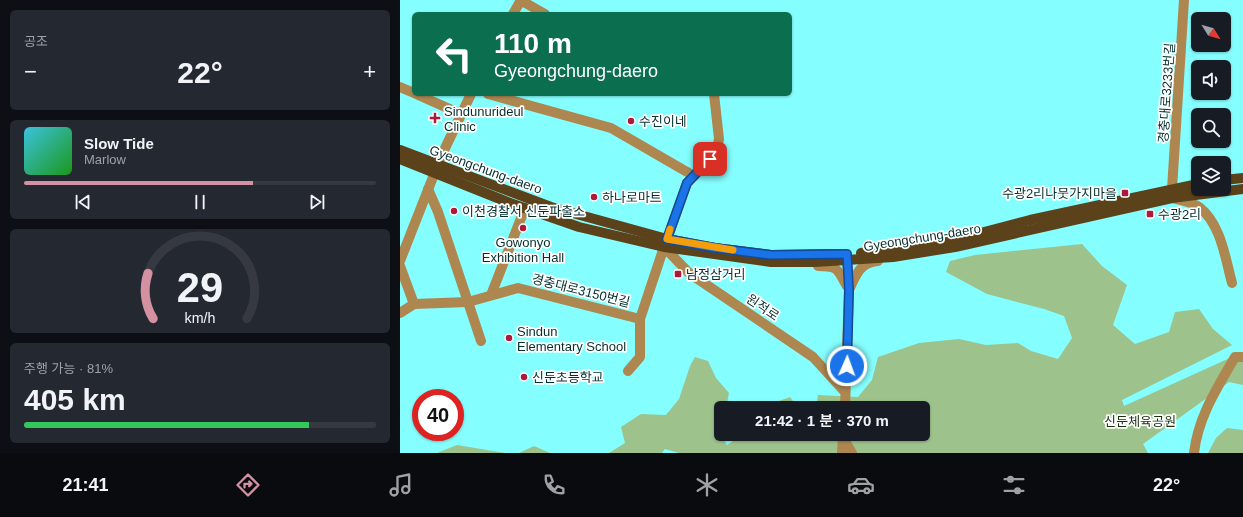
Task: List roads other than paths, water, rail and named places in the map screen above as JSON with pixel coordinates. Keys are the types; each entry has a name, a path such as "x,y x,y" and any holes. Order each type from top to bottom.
{"main road":[{"name":"Gyeongchung-daero","path":"400,150 525,208 579,227 771,262 802,263 847,257 968,236 1172,193 1243,189"},
{"name":"Gyeongchung-daero","path":"400,159 436,168 551,207 665,243 771,255 893,257 955,247 1172,193 1191,186"},
{"path":"1231,179 1243,178"}],"street":[{"path":"514,12 520,0 541,12"},
{"name":"경충대로3233번길","path":"1172,193 1184,0"},
{"path":"400,87 412,93"},
{"path":"420,96 461,114"},
{"path":"400,261 436,168 469,96"},
{"path":"495,96 611,128 694,176"},
{"path":"628,371 640,357 640,319 687,183 710,159 717,149 719,139 714,96"},
{"path":"428,189 438,212 481,342"},
{"path":"1172,193 1198,206 1212,223 1220,239 1232,283"},
{"path":"492,295 525,208"},
{"name":"원적로","path":"665,243 689,273 813,357 845,392"},
{"path":"845,401 849,290 847,257"},
{"path":"849,290 861,267 874,262 888,261 893,257"},
{"path":"802,263 806,265 830,266 842,275 849,290"},
{"path":"400,266 414,304 400,313"},
{"name":"경충대로3150번길","path":"414,304 468,302 518,288 640,319"},
{"path":"1194,453 1200,422 1208,404 1239,357"},
{"path":"842,453 843,441"},
{"path":"846,441 852,453"}],"place":[{"name":"Sindunurideul Clinic","path":"435,118"},
{"name":"수진이네","path":"631,121"},
{"name":"수광2리나뭇가지마을","path":"1125,193"},
{"name":"하나로마트","path":"594,197"},
{"name":"이천경찰서 신둔파출소","path":"454,211"},
{"name":"수광2리","path":"1150,214"},
{"name":"Gowonyo Exhibition Hall","path":"523,228"},
{"name":"남정삼거리","path":"678,274"},
{"name":"Sindun Elementary School","path":"509,338"},
{"name":"신둔초등학교","path":"524,377"}],"park label":[{"name":"신둔체육공원","path":"1140,421"}]}
